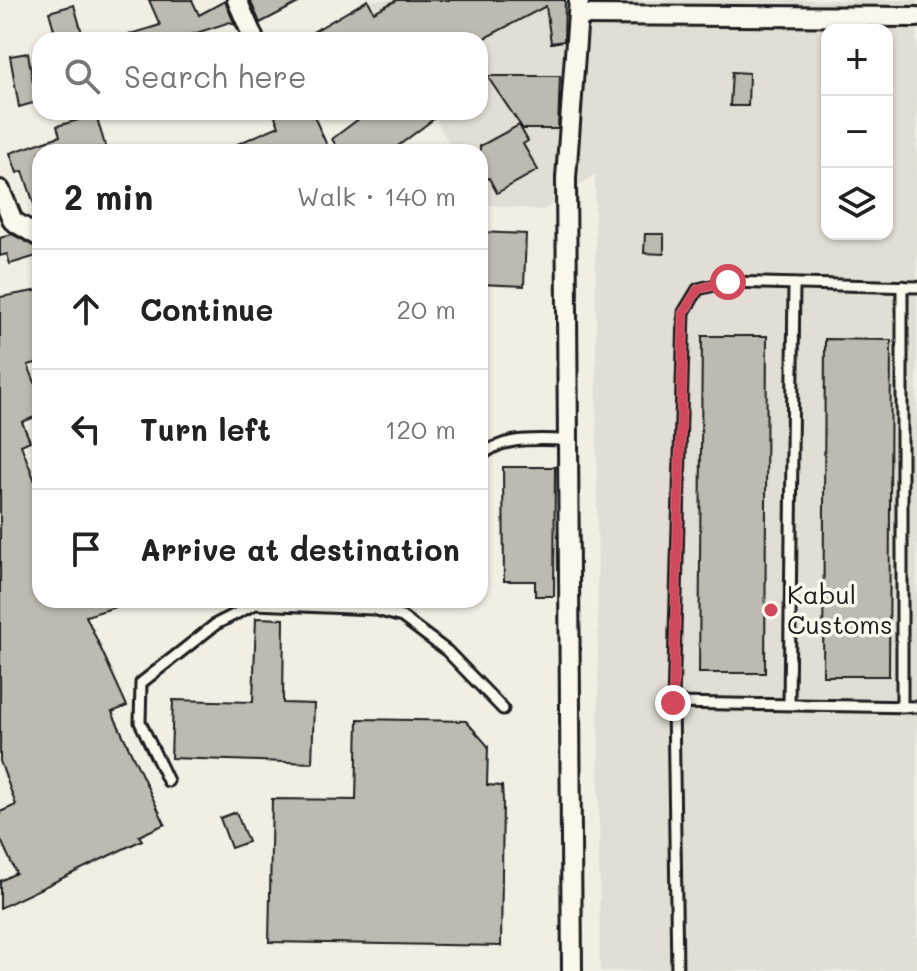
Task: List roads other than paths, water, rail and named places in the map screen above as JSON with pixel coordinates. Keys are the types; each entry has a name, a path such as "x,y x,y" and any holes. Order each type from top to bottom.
{"street":[{"path":"237,0 251,32"},
{"path":"572,971 566,178 579,7 917,17"},
{"path":"0,190 13,221 32,232"}],"lane":[{"path":"677,971 673,703 684,312 698,289 728,282 917,287"},
{"path":"789,704 794,284"},
{"path":"902,286 902,707"},
{"path":"488,450 522,440 568,440"},
{"path":"168,781 140,722 141,683 216,624 244,608"},
{"path":"356,608 402,617 447,651 503,709"},
{"path":"673,703 917,707"}],"place":[{"name":"Kabul Customs","path":"771,610"}]}
